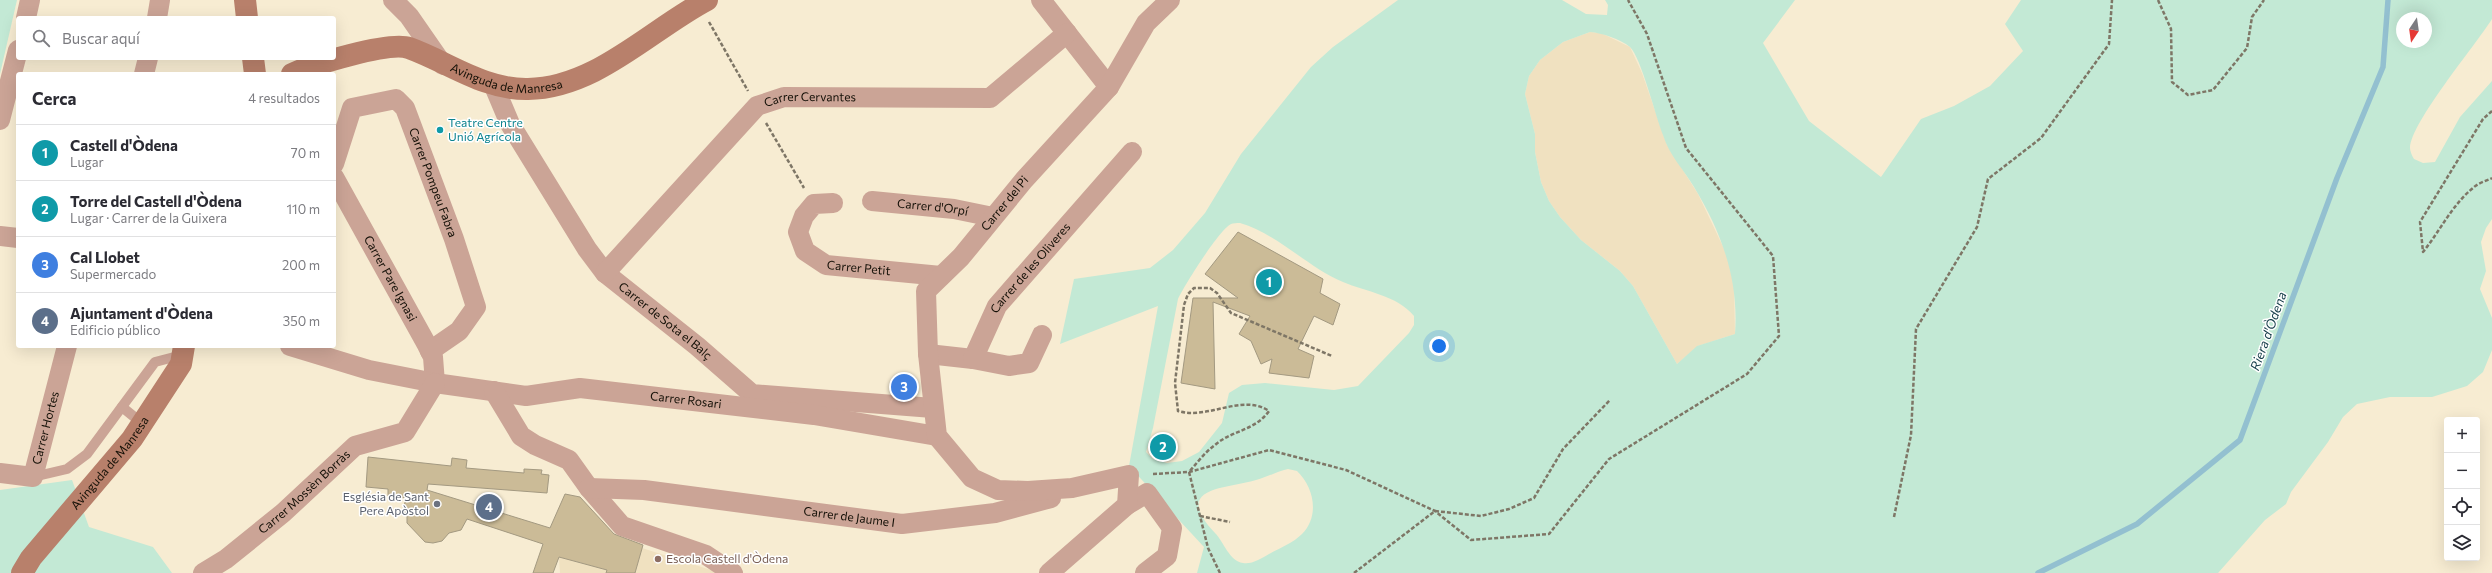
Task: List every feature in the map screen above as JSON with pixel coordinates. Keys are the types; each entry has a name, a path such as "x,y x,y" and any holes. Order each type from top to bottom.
{"street":[{"path":"26,16 30,0"},
{"path":"156,16 160,0"},
{"path":"244,0 247,16"},
{"path":"393,0 409,16 443,65"},
{"name":"Avinguda de Manresa","path":"336,58 364,52 407,48 494,86 527,90 565,82 594,70 707,0"},
{"path":"1041,0 1109,87"},
{"name":"Carrer del Pi","path":"937,436 928,354 926,291 961,257 1024,180 1109,87 1146,23 1170,0"},
{"name":"Carrer Cervantes","path":"605,273 757,106 784,97 990,98 1067,33"},
{"path":"0,120 16,58"},
{"path":"144,72 148,60"},
{"path":"253,60 255,72"},
{"name":"Avinguda de Manresa","path":"297,72 330,60"},
{"name":"Carrer de Sota el Balç","path":"494,86 510,124 587,249 605,273 697,346 752,394 933,408"},
{"name":"Carrer Pompeu Fabra","path":"336,158 352,108 396,99 405,108 454,239 476,307 458,331 430,352"},
{"name":"Carrer de les Oliveres","path":"973,359 997,306 1132,152"},
{"name":"Carrer Pare Ignasi","path":"336,181 433,357 435,382"},
{"name":"Carrer d'Orpí","path":"872,201 954,209 993,217"},
{"name":"Carrer Petit","path":"833,203 814,204 804,216 798,232 805,251 826,265 941,276"},
{"path":"0,236 16,238"},
{"path":"928,354 973,359 1009,366 1029,363 1042,335"},
{"name":"Carrer Hortes","path":"0,473 33,477 66,348"},
{"name":"Carrer Rosari","path":"297,348 369,370 526,396 580,388 814,415 937,436"},
{"name":"Avinguda de Manresa","path":"22,573 31,558 143,424 181,364 183,350"},
{"name":"Carrer Mossèn Borràs","path":"203,573 226,559 283,513 355,446 405,432 435,382"},
{"path":"494,391 521,436 536,445 569,460 589,488 622,526 706,555 733,573"},
{"path":"937,436 972,478 998,490 1028,491 1072,488 1128,475 1127,505"},
{"name":"Carrer de Jaume I","path":"589,488 644,490 902,524 995,512 1050,499 1106,480"},
{"path":"1049,573 1127,505 1147,493 1172,528 1167,556 1145,573"}],"lane":[{"path":"33,477 67,469 87,454 155,362 183,350"},
{"path":"122,408 143,424"}],"path":[{"path":"1128,475 1189,472 1269,450 1346,470 1435,511 1471,540 1549,534 1609,460 1747,374 1779,336 1773,256 1686,148 1647,34 1628,0"},
{"path":"1894,517 1911,435 1916,329 1977,227 1988,179 2041,138 2108,44 2112,0"},
{"path":"2158,0 2171,29 2172,82 2188,96 2213,90 2248,48 2252,17 2264,0"},
{"path":"2492,110 2483,119 2420,222 2423,252 2441,230 2454,208 2473,187 2492,178"},
{"path":"1189,472 1215,444 1251,428 1263,420 1269,411 1261,405 1248,403 1207,413 1190,415 1178,412 1175,384 1184,305 1194,288 1210,288 1217,293 1231,313 1332,356"},
{"path":"1354,573 1435,511 1482,516 1509,509 1534,498 1563,449 1610,400"},
{"path":"1189,472 1208,548 1220,573"},
{"path":"1200,516 1230,522"}],"shaded area":[{"path":"1590,32 1601,33 1630,47 1642,73 1667,145 1698,194 1727,255 1734,286 1735,334 1698,346 1677,364 1633,286 1620,271 1581,240 1560,217 1549,201 1541,182 1535,152 1535,134 1525,94 1529,76 1540,60 1563,42"},
{"name":"Escola Castell d'Òdena","path":"642,548 711,570 715,573 635,573"},
{"path":"559,557 607,570 606,573 560,573"}],"green space":[{"path":"0,0 17,0 0,74"},
{"path":"1398,0 1562,0 1586,14 1607,15 1608,5 1605,0 1795,0 1763,43 1809,121 1881,177 1921,119 1954,106 1990,86 2023,51 2005,24 2021,0 2492,0 2492,19 2432,103 2413,136 2410,148 2414,159 2423,163 2435,162 2460,117 2492,81 2492,219 2486,228 2481,242 2486,271 2480,289 2492,318 2492,350 2483,372 2467,386 2432,397 2390,397 2357,404 2343,417 2328,442 2291,492 2286,504 2265,520 2218,573 1197,573 1204,547 1129,466 1158,306 1060,344 1074,279 1150,268 1173,250 1205,213 1241,154 1311,67 1333,47","holes":["1590,32 1621,41 1630,47 1634,53 1639,63 1666,142 1673,156 1704,204 1713,222 1720,239 1731,276 1736,314 1735,334 1697,346 1677,364 1633,286 1620,271 1581,240 1560,217 1549,201 1541,182 1535,152 1535,134 1525,94 1529,76 1540,60 1563,42","1240,223 1267,235 1330,276 1399,303 1414,316 1414,325 1409,333 1358,386 1334,390 1265,383 1242,385 1229,393 1222,423 1199,452 1182,461 1167,463 1153,459 1146,452 1153,428 1178,299 1194,271 1218,236 1231,224","1288,469 1297,471 1303,478 1311,493 1313,510 1308,527 1295,540 1260,559 1249,563 1238,562 1230,555 1203,518 1198,507 1200,498 1207,493 1218,489 1256,480"]},
{"path":"72,480 89,527 153,547 172,573 0,573 0,490"}],"building":[{"path":"1238,232 1323,279 1320,293 1340,304 1333,325 1314,316 1298,349 1314,356 1309,378 1269,373 1272,359 1261,364 1251,341 1239,334 1250,316 1213,302 1215,389 1181,383 1193,298 1238,298 1205,274"},
{"path":"1163,436 1167,437 1173,443 1173,451 1167,457 1163,458 1159,457 1153,451 1152,447 1153,443 1159,437"},
{"path":"368,457 451,466 452,458 467,460 466,468 524,473 524,469 542,470 541,474 549,475 547,493 428,484 427,490 550,528 565,494 580,497 614,534 643,545 635,573 606,573 607,570 559,557 553,573 533,573 543,544 467,519 461,530 449,533 442,541 433,543 425,542 407,523 407,514 403,511 406,498 388,496 388,489 366,487"}],"waterway":[{"name":"Riera d'Òdena","path":"2038,573 2137,524 2240,440 2337,178 2383,67 2388,0"}],"place":[{"name":"Teatre Centre Unió Agrícola","path":"440,130"},
{"name":"Castell d'Òdena","path":"1269,282"},
{"name":"Cal Llobet","path":"904,387"},
{"name":"Torre del Castell d'Òdena","path":"1163,447"},
{"name":"Església de Sant Pere Apòstol","path":"437,504"},
{"name":"Ajuntament d'Òdena","path":"489,507"},
{"name":"Escola Castell d'Òdena","path":"658,559"}]}
